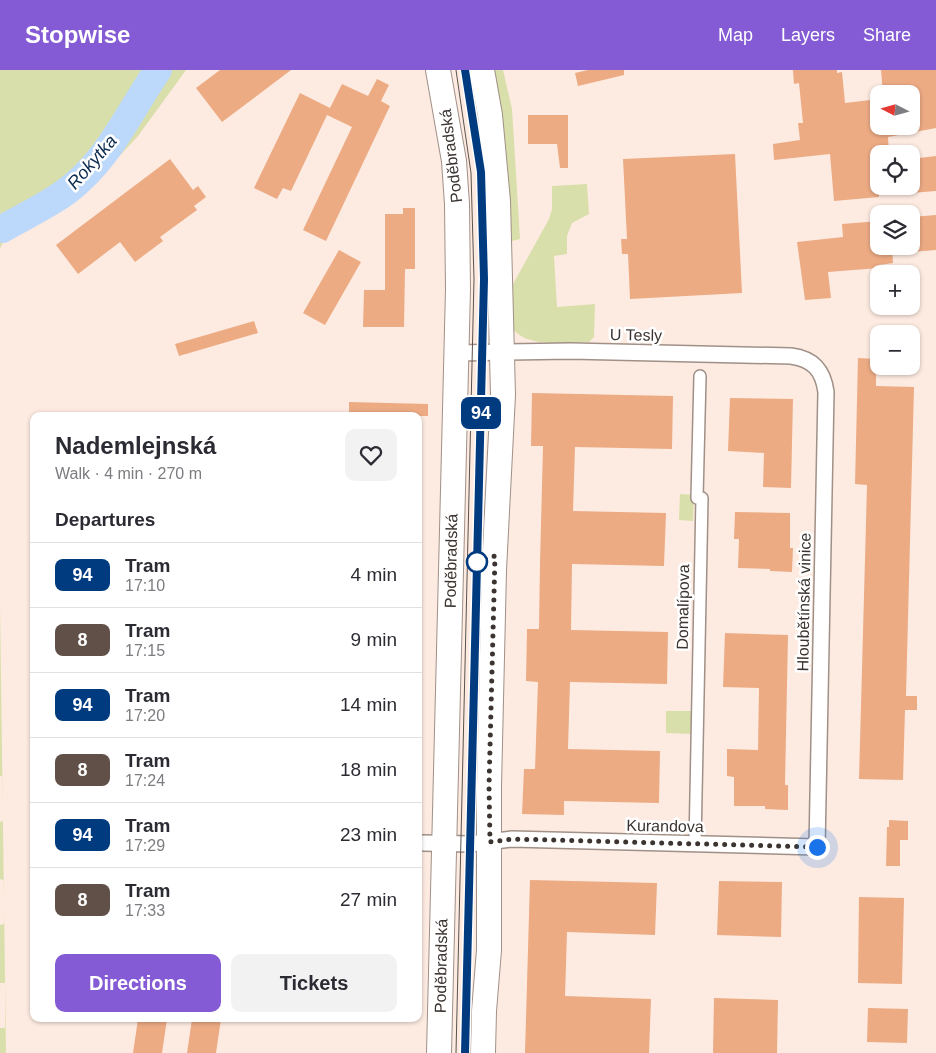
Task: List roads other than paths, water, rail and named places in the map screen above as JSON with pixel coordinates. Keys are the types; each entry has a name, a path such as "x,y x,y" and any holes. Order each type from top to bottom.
{"main road":[{"name":"Poděbradská","path":"438,70 452,142 457,204 456,353 434,843 439,1053"},
{"path":"482,70 490,115 498,201 500,352 503,395 494,570 489,786 501,841 489,950 483,1053"}],"street":[{"name":"U Tesly","path":"456,353 606,352 791,356 813,362"},
{"name":"Hloubětínská vinice","path":"813,362 820,370 825,381 826,392 817,847"},
{"name":"Domalípova","path":"695,844 702,498 697,498 700,376"},
{"name":"Kurandova","path":"434,843 501,841 817,847"}],"waterway":[{"name":"Rokytka","path":"2,229 42,207 71,188 92,168 113,142 158,70"}],"tram line":[{"path":"456,70 471,173 474,279 456,1053"},
{"path":"465,70 481,172 484,279 465,1053"},
{"name":"94","path":"465,70 477,137 484,216 465,1053"}]}
